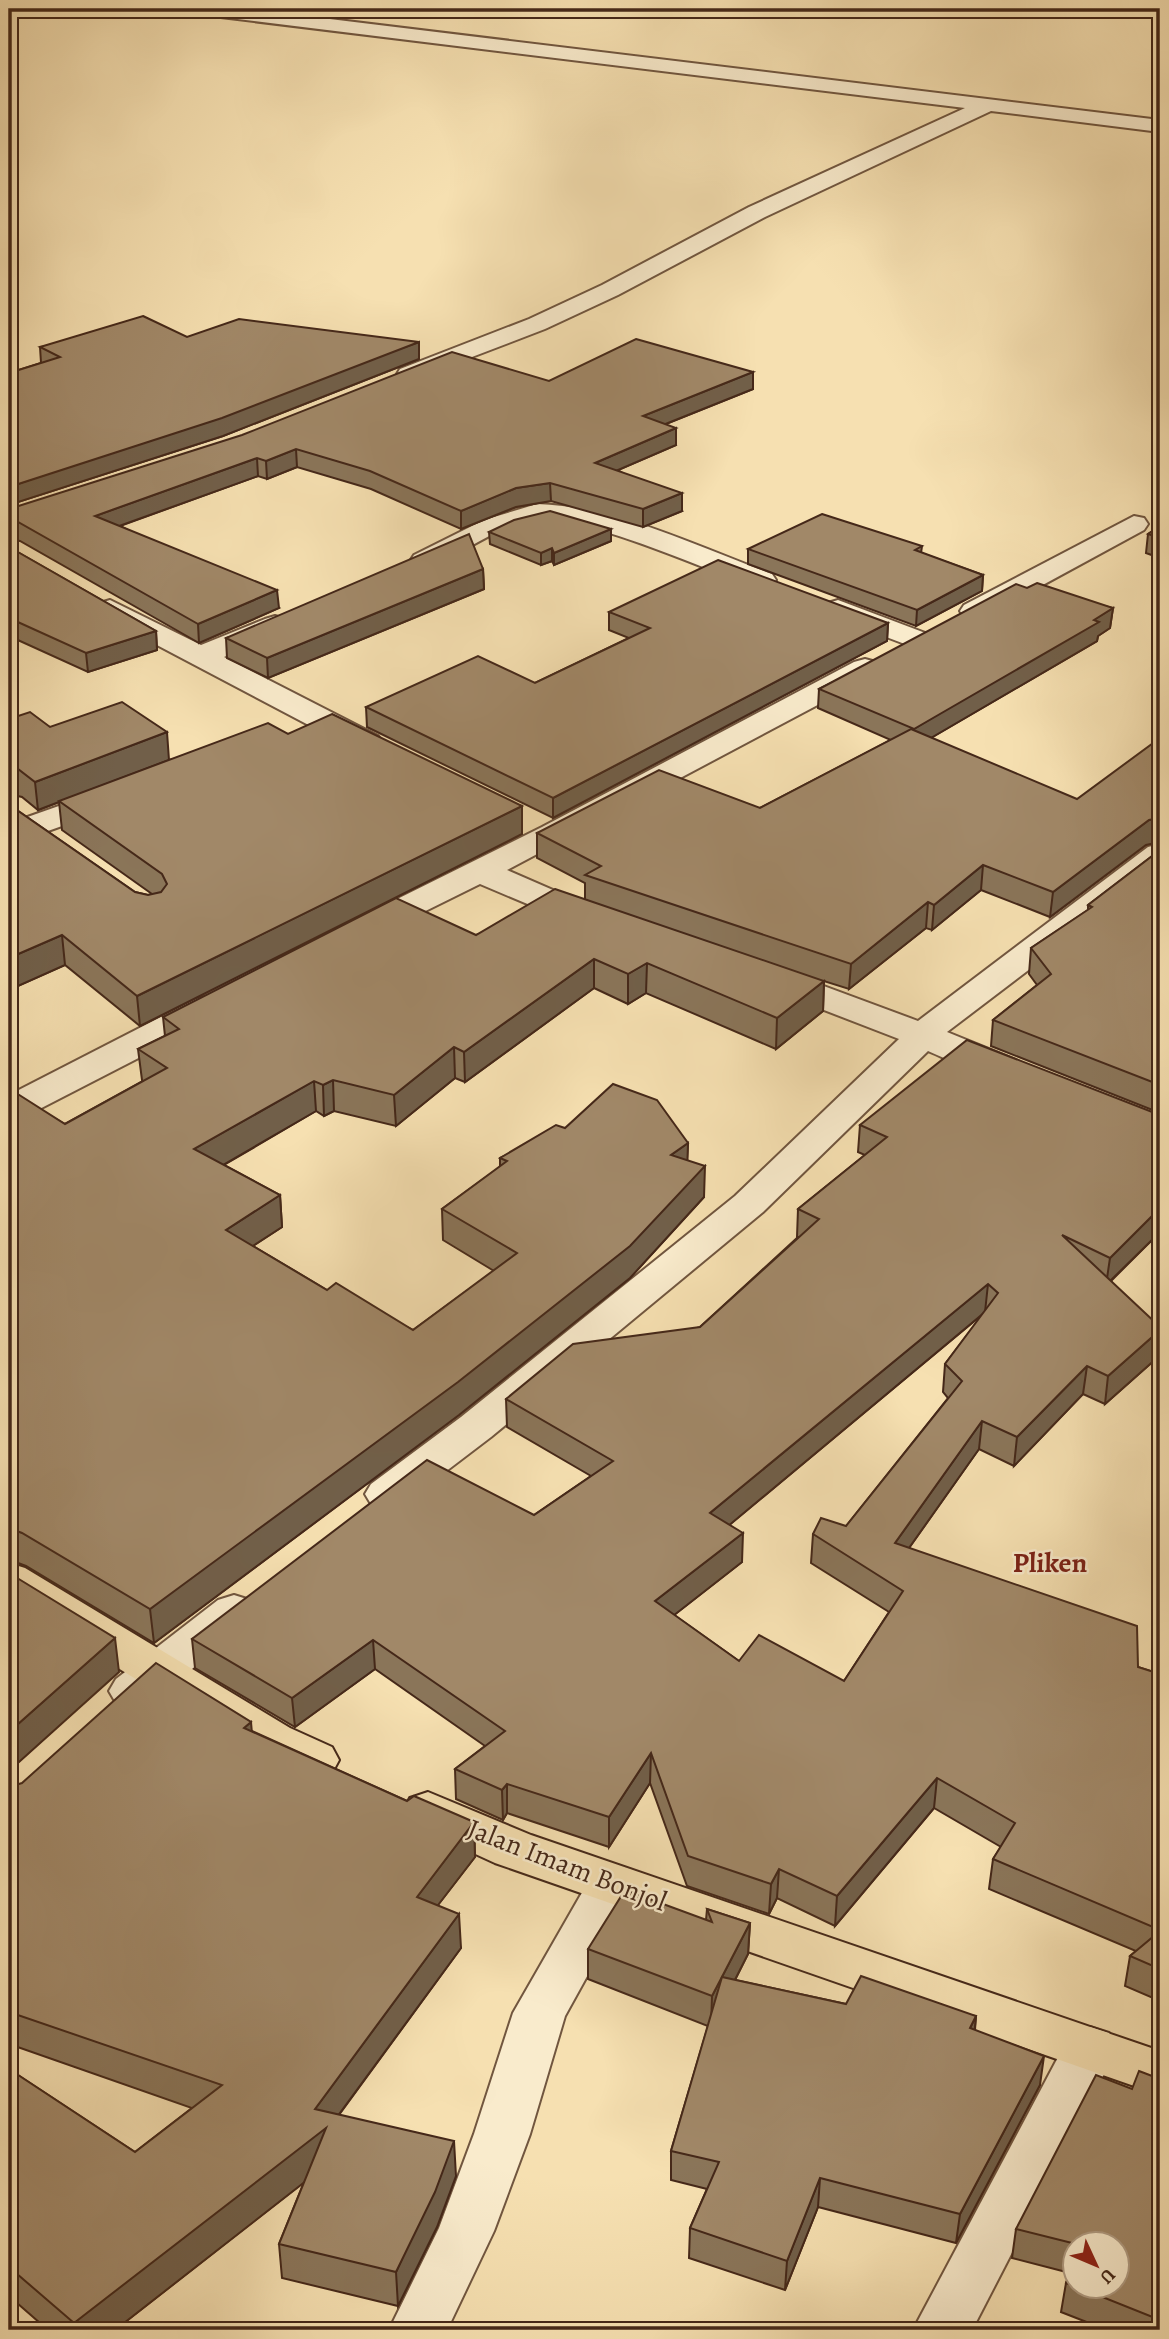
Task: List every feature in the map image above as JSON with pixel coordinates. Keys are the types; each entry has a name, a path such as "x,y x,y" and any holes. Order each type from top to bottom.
{"main road":[{"name":"Jalan Imam Bonjol","path":"9,1579 159,1668 273,1741 513,1849 1160,2073"}],"street":[{"path":"204,9 1160,126"},
{"path":"388,382 537,324 610,290 757,212 988,105"},
{"path":"398,572 502,524 527,515 551,512 657,543 796,593 936,630"},
{"path":"341,939 554,834 936,630 1140,531"},
{"path":"85,594 387,753"},
{"path":"200,656 302,613"},
{"path":"279,732 317,718"},
{"path":"20,816 140,786"},
{"path":"20,816 61,849"},
{"path":"518,817 554,834"},
{"path":"355,1518 476,1427 749,1204 922,1036 1133,872 1160,854"},
{"path":"477,870 617,927"},
{"path":"744,970 833,999 1033,1080"},
{"path":"9,1110 230,996"},
{"path":"108,1714 159,1668 268,1585"},
{"path":"418,2330 466,2231 502,2134 539,2013 613,1884"},
{"path":"942,2330 1090,2049"}],"building":[{"path":"143,316 187,337 239,319 419,342 222,418 9,487 9,373 60,357 40,347"},
{"path":"636,339 753,372 643,416 676,428 595,463 682,493 643,509 550,483 516,488 461,511 370,471 296,449 266,461 257,458 95,516 277,590 198,624 18,522 9,521 9,509 242,435 452,352 549,381"},
{"path":"550,511 611,529 554,553 552,548 541,553 489,532 514,520"},
{"path":"822,514 922,546 915,550 983,575 917,610 748,549"},
{"path":"1160,526 1160,538 1148,534"},
{"path":"469,534 483,569 267,658 226,638"},
{"path":"9,547 156,631 86,653 9,618"},
{"path":"718,560 888,623 553,798 366,707 478,656 535,683 650,628 609,612"},
{"path":"1037,583 1113,608 1094,620 1099,622 914,729 819,689 1016,584 1027,588"},
{"path":"122,702 167,732 35,782 18,769 9,767 9,719 30,712 50,727"},
{"path":"332,714 522,806 137,996 62,935 9,958 9,801 14,808 135,892 148,895 161,892 167,884 162,874 59,801 268,723 288,734"},
{"path":"911,729 1077,799 1160,738 1160,818 1149,820 1053,892 983,865 934,905 928,902 851,964 585,875 601,866 537,833 659,770 760,808"},
{"path":"1160,850 1160,1085 993,1020 1051,974 1031,948 1092,907 1088,905"},
{"path":"555,889 824,981 777,1018 647,963 628,974 594,959 464,1052 454,1047 394,1095 333,1080 323,1085 314,1081 194,1149 280,1195 226,1230 327,1290 336,1283 413,1330 517,1253 442,1209 507,1161 500,1158 556,1125 565,1128 613,1084 657,1100 688,1143 671,1155 705,1166 630,1246 458,1382 150,1609 22,1533 9,1528 9,1473 12,1471 9,1469 9,1092 13,1091 65,1124 167,1068 138,1049 179,1029 163,1017 396,898 476,935"},
{"path":"967,1040 1160,1115 1160,1208 1110,1258 1062,1235 1160,1327 1160,1330 1108,1376 1087,1366 1017,1437 982,1421 895,1543 1137,1626 1138,1667 1160,1674 1160,1930 993,1859 1015,1823 937,1778 837,1896 779,1869 771,1884 688,1856 651,1753 609,1817 507,1784 502,1790 455,1769 505,1731 373,1640 292,1698 192,1639 427,1460 534,1515 613,1461 506,1399 573,1344 700,1327 819,1219 798,1209 887,1137 860,1125","holes":["988,1284 998,1293 945,1364 962,1381 846,1526 821,1518 813,1534 903,1591 844,1681 759,1635 739,1661 655,1601 743,1533 710,1513"]},
{"path":"9,1573 115,1638 9,1732"},
{"path":"156,1663 251,1722 244,1728 407,1801 414,1796 474,1822 417,1897 459,1914 315,2109 454,2141 435,2192 396,2272 279,2244 326,2128 74,2323 9,2267 9,2069 135,2152 222,2085 9,2012 9,1787 22,1783"},
{"path":"625,1890 712,1922 707,1909 750,1923 712,1996 588,1949"},
{"path":"1160,1931 1160,1969 1130,1956"},
{"path":"861,1976 976,2016 970,2028 1044,2056 960,2214 820,2178 787,2261 690,2228 719,2162 671,2151 722,1977 846,2004"},
{"path":"1139,2071 1160,2079 1160,2320 1110,2300 1130,2300 1130,2230 1060,2230 1060,2240 1016,2229 1096,2075 1132,2089"}],"district":[{"name":"Pliken","path":"1050,1563"}]}
